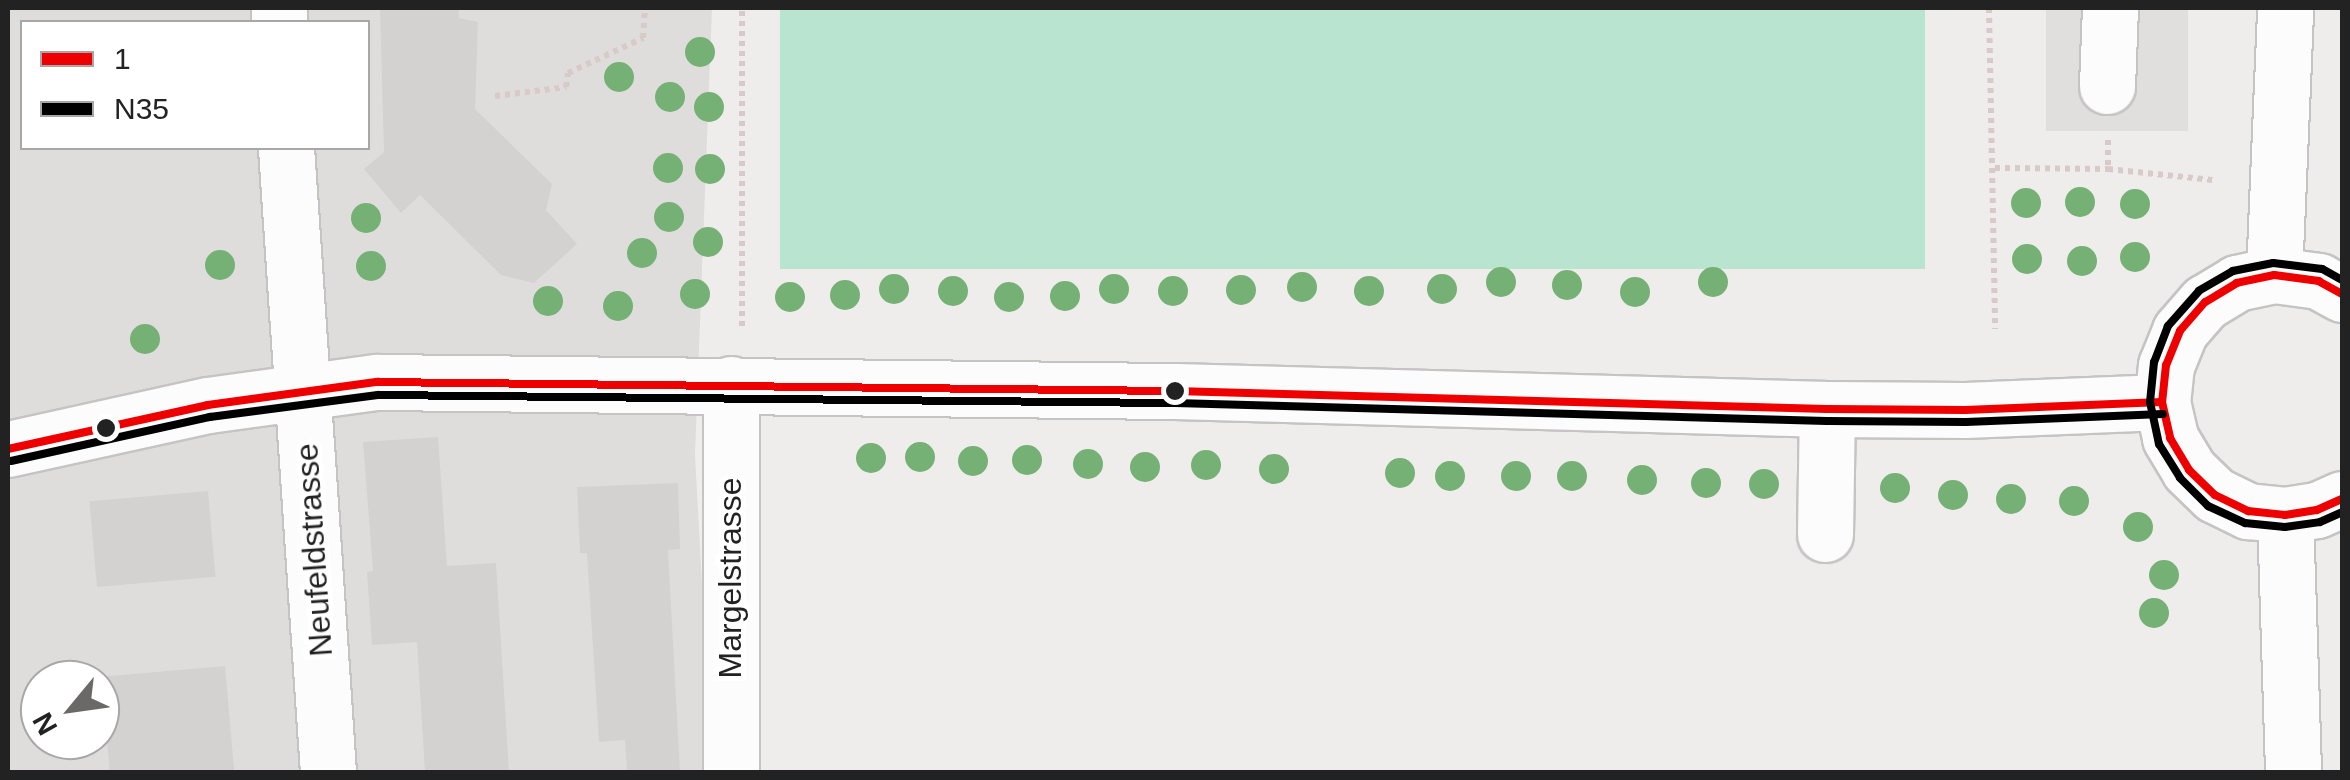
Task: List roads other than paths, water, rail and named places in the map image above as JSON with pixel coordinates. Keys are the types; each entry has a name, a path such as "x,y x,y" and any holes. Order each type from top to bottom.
{"street":[{"path":"2108,86 2110,8"},
{"path":"2274,275 2285,8"},
{"name":"Neufeldstrasse","path":"286,150 328,772"},
{"path":"2342,294 2320,280 2274,275 2237,283 2206,302 2180,331 2166,365 2162,402 2170,438 2188,470 2215,496 2248,511 2285,515 2318,510 2342,499"},
{"path":"8,448 122,421 377,382 736,360 1176,390 1827,409 1965,410 2162,402"},
{"name":"Margelstrasse","path":"736,360 742,740"},
{"path":"1824,534 1827,409"},
{"path":"2285,515 2294,772"}]}
